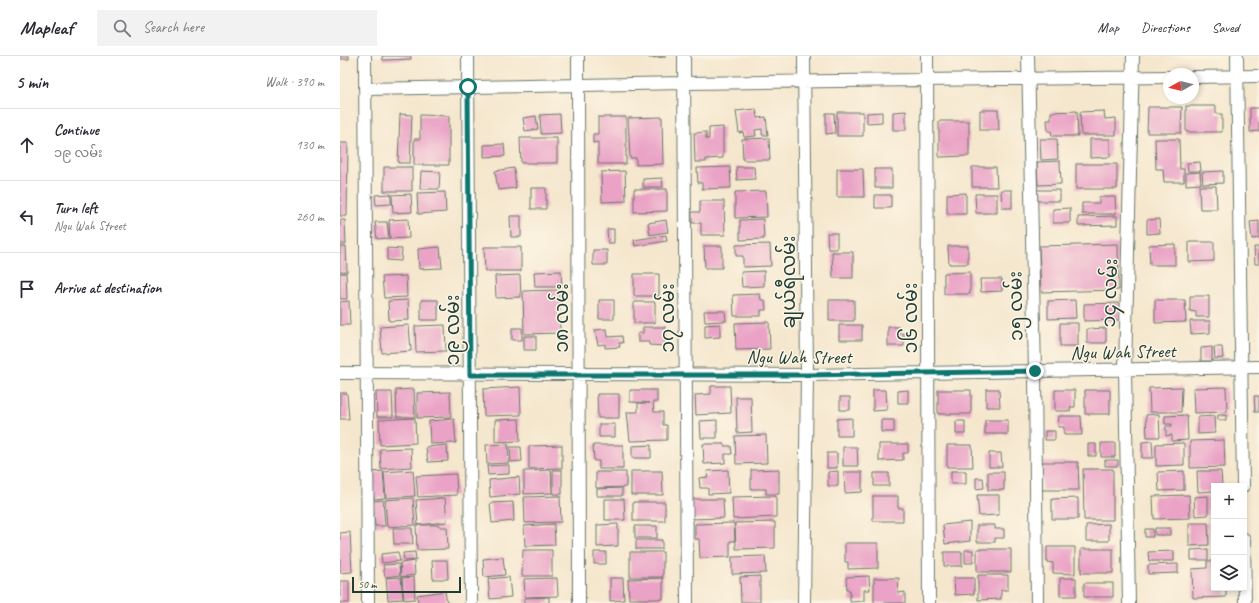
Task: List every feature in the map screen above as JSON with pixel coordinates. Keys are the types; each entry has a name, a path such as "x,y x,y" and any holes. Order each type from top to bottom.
{"street":[{"path":"365,56 368,603"},
{"name":"၁၉ လမ်း","path":"468,56 471,603"},
{"name":"၁၈ လမ်း","path":"578,56 579,603"},
{"name":"၁၇ လမ်း","path":"684,56 687,603"},
{"name":"ချယ်ရီလမ်း","path":"804,56 807,375 804,603"},
{"name":"၁၆ လမ်း","path":"927,56 929,603"},
{"name":"၁၅ လမ်း","path":"1028,56 1035,371 1037,603"},
{"name":"၁၄ လမ်း","path":"1129,603 1125,369 1134,77 1133,56"},
{"path":"1237,56 1240,367 1243,483"},
{"path":"1199,77 1259,76"},
{"path":"365,89 684,83 1163,77"},
{"name":"Ngu Wah Street","path":"340,373 579,376 686,374 807,375 1259,367"},
{"path":"1244,555 1245,603"}],"building":[{"path":"340,56 349,56 349,59 340,59"},
{"path":"382,56 411,56 411,59 383,60"},
{"path":"649,56 666,56 666,57 649,58"},
{"path":"1186,106 1216,106 1216,114 1222,114 1222,132 1186,132"},
{"path":"1148,107 1182,107 1181,133 1147,133"},
{"path":"1250,108 1259,108 1259,131 1250,132"},
{"path":"756,109 757,118 766,117 768,135 762,135 762,129 755,130 756,136 744,137 743,132 739,133 736,111"},
{"path":"980,110 998,110 999,130 980,130"},
{"path":"906,111 906,130 893,130 893,112"},
{"path":"1077,111 1078,136 1052,136 1051,131 1048,131 1047,120 1051,120 1051,112"},
{"path":"1104,111 1105,119 1116,118 1116,135 1081,135 1080,112"},
{"path":"837,112 863,112 863,136 837,136"},
{"path":"882,112 882,122 867,123 867,113"},
{"path":"826,113 834,113 835,133 826,134"},
{"path":"400,114 412,115 410,163 398,163"},
{"path":"560,114 561,133 541,134 540,115"},
{"path":"420,115 449,116 449,165 414,165 414,139 420,139"},
{"path":"536,116 538,129 525,131 523,118"},
{"path":"598,117 626,117 626,164 598,164 598,142 593,143 593,134 598,134"},
{"path":"662,117 663,164 636,165 636,158 630,158 628,118"},
{"path":"939,121 969,121 969,156 939,157"},
{"path":"723,127 723,158 706,159 706,162 695,162 694,133 706,132 706,139 709,139 709,128"},
{"path":"520,138 557,138 557,163 521,163"},
{"path":"769,138 770,160 743,160 742,139"},
{"path":"1040,139 1057,139 1058,159 1041,160"},
{"path":"1090,139 1110,139 1110,157 1090,158"},
{"path":"1155,139 1179,139 1180,169 1184,169 1184,182 1164,182 1163,169 1156,169"},
{"path":"340,143 348,143 347,216 340,216"},
{"path":"504,144 505,156 484,157 484,145"},
{"path":"1060,161 1061,184 1038,185 1037,162"},
{"path":"1200,162 1201,171 1188,171 1187,163"},
{"path":"1076,164 1117,164 1117,189 1076,189"},
{"path":"384,167 412,167 412,191 384,191"},
{"path":"730,167 731,188 702,189 702,183 698,183 697,168"},
{"path":"736,167 754,167 755,179 737,180"},
{"path":"972,167 996,167 997,187 972,187"},
{"path":"514,168 516,188 498,190 495,171"},
{"path":"837,169 863,169 864,197 837,197"},
{"path":"875,169 892,169 892,188 875,188"},
{"path":"421,171 440,172 439,189 420,189"},
{"path":"625,171 626,201 602,202 601,172"},
{"path":"1223,171 1223,183 1203,184 1202,172"},
{"path":"1200,172 1201,184 1186,185 1186,173"},
{"path":"662,178 663,187 643,187 643,179"},
{"path":"1199,186 1216,186 1217,209 1200,209"},
{"path":"531,188 546,188 546,209 531,209"},
{"path":"634,189 667,189 667,211 634,212"},
{"path":"1001,190 1012,190 1012,208 1002,208"},
{"path":"1037,190 1060,190 1060,201 1037,201"},
{"path":"766,191 767,217 735,218 735,192"},
{"path":"445,192 446,212 418,214 417,193"},
{"path":"966,193 966,214 947,214 947,194"},
{"path":"391,194 391,204 376,205 375,195"},
{"path":"411,194 412,212 393,213 392,195"},
{"path":"975,194 997,194 997,213 976,213"},
{"path":"875,195 891,195 891,208 875,208"},
{"path":"1099,197 1115,197 1116,214 1082,214 1082,203 1099,203"},
{"path":"700,201 724,201 725,235 701,235 701,223 692,223 692,212 700,212"},
{"path":"1070,208 1070,223 1053,223 1053,209"},
{"path":"510,216 521,216 521,237 511,237"},
{"path":"1117,216 1117,225 1078,226 1078,217"},
{"path":"408,219 409,238 390,239 389,220"},
{"path":"763,219 764,239 740,240 740,220"},
{"path":"1159,219 1160,233 1147,234 1147,220"},
{"path":"340,220 345,220 346,244 340,244"},
{"path":"666,220 668,232 650,235 648,223"},
{"path":"1259,221 1259,238 1252,239 1250,222"},
{"path":"375,222 387,222 389,238 377,239"},
{"path":"607,229 614,229 614,243 608,243"},
{"path":"827,233 837,233 837,249 828,249"},
{"path":"666,235 667,241 635,246 634,240"},
{"path":"1189,242 1214,242 1214,261 1189,262"},
{"path":"770,244 771,266 743,267 743,256 736,256 736,245"},
{"path":"1118,244 1119,290 1041,292 1039,246"},
{"path":"1175,244 1175,265 1150,265 1149,245"},
{"path":"340,246 346,246 347,272 340,272"},
{"path":"704,246 722,246 722,268 705,268"},
{"path":"948,246 968,246 968,264 949,264"},
{"path":"440,247 442,268 419,269 418,249"},
{"path":"484,247 521,247 521,271 485,271"},
{"path":"1254,247 1259,247 1259,264 1255,264"},
{"path":"387,248 402,249 401,261 387,260"},
{"path":"593,250 607,250 607,265 593,265"},
{"path":"832,252 853,252 853,278 833,278"},
{"path":"561,271 562,287 535,287 534,272"},
{"path":"764,271 764,286 742,287 741,272"},
{"path":"970,272 970,294 944,294 944,273"},
{"path":"340,273 346,273 347,299 340,299"},
{"path":"634,274 659,274 659,296 634,296"},
{"path":"520,275 521,297 496,298 495,276"},
{"path":"406,276 407,297 384,298 382,277"},
{"path":"980,279 1002,279 1002,291 981,292"},
{"path":"559,290 560,333 524,334 523,291"},
{"path":"760,294 761,300 765,300 766,310 761,310 761,316 734,316 733,295"},
{"path":"1190,296 1209,296 1209,317 1196,317 1196,312 1190,311"},
{"path":"408,300 409,320 389,321 388,301"},
{"path":"421,300 438,300 438,320 421,320"},
{"path":"599,300 614,300 614,319 599,319"},
{"path":"829,300 854,300 854,321 829,321"},
{"path":"1075,300 1076,318 1048,319 1048,301"},
{"path":"1155,300 1185,300 1186,322 1155,323"},
{"path":"349,301 350,325 340,325 340,302"},
{"path":"634,302 655,302 655,323 634,323"},
{"path":"1119,303 1119,320 1084,321 1084,304"},
{"path":"704,311 725,311 726,321 705,322"},
{"path":"1190,321 1210,321 1210,333 1191,334"},
{"path":"769,322 770,349 736,350 735,323"},
{"path":"1060,323 1078,323 1078,346 1060,346"},
{"path":"720,324 720,337 705,338 705,325"},
{"path":"409,325 411,351 382,353 380,327"},
{"path":"445,325 446,351 416,352 415,326"},
{"path":"839,325 862,325 862,340 839,340"},
{"path":"643,327 665,327 665,346 649,345 649,342 638,342 638,333 643,333"},
{"path":"888,327 899,327 900,334 904,333 904,346 888,346"},
{"path":"512,328 522,328 522,340 512,340"},
{"path":"1106,328 1106,343 1087,343 1087,329"},
{"path":"607,329 608,337 622,336 623,343 619,343 620,347 605,348 605,344 598,345 595,330"},
{"path":"524,336 536,336 536,350 524,350"},
{"path":"1212,347 1212,361 1201,361 1201,348"},
{"path":"1214,347 1222,347 1223,358 1215,359"},
{"path":"711,386 730,386 731,413 696,415 695,395 711,394"},
{"path":"520,387 521,415 484,416 483,389"},
{"path":"1182,387 1181,412 1150,412 1149,388"},
{"path":"1226,387 1227,412 1194,413 1193,388"},
{"path":"414,389 415,417 397,417 396,390"},
{"path":"986,389 999,389 1000,407 986,407"},
{"path":"630,390 657,390 657,402 653,402 654,412 663,412 663,425 667,425 667,440 630,441 627,412 638,412 638,403 650,403 630,402"},
{"path":"873,390 886,390 887,410 873,411"},
{"path":"908,390 908,403 898,403 898,391"},
{"path":"938,390 971,390 971,414 938,414"},
{"path":"1055,390 1075,390 1075,407 1070,407 1071,411 1055,411"},
{"path":"1085,390 1110,390 1110,414 1085,414"},
{"path":"376,392 392,392 393,417 377,417"},
{"path":"450,392 451,417 417,418 417,393"},
{"path":"340,393 347,393 349,419 340,419"},
{"path":"597,394 619,394 619,418 598,418"},
{"path":"1254,396 1259,396 1259,412 1255,412"},
{"path":"736,397 751,397 752,432 737,433"},
{"path":"840,397 850,397 850,410 840,410"},
{"path":"1159,414 1160,437 1147,437 1146,415"},
{"path":"1187,415 1188,440 1172,441 1172,435 1166,436 1166,426 1172,426 1172,424 1165,424 1165,416"},
{"path":"1218,415 1226,415 1226,420 1218,420"},
{"path":"1059,416 1081,416 1082,435 1064,435 1064,427 1058,427"},
{"path":"1214,416 1215,433 1198,434 1198,417"},
{"path":"415,418 416,443 380,445 379,420"},
{"path":"852,418 852,436 837,436 837,419"},
{"path":"454,419 456,443 430,444 429,421"},
{"path":"519,419 520,441 495,442 495,420"},
{"path":"717,420 717,438 701,438 700,421"},
{"path":"881,420 894,420 894,432 881,432"},
{"path":"985,420 1008,420 1008,434 985,434"},
{"path":"956,421 965,421 965,434 956,434"},
{"path":"599,424 615,424 615,437 599,437"},
{"path":"1045,431 1055,431 1055,440 1045,440"},
{"path":"766,435 767,463 736,464 735,436"},
{"path":"1224,440 1225,467 1190,468 1190,441"},
{"path":"1152,441 1153,458 1142,458 1142,442"},
{"path":"1101,443 1115,443 1115,457 1101,457"},
{"path":"1184,443 1184,465 1156,466 1156,444"},
{"path":"508,444 509,463 487,464 486,445"},
{"path":"703,444 724,444 724,446 731,446 732,454 725,454 725,463 704,464"},
{"path":"879,444 908,444 908,453 903,453 903,460 879,461"},
{"path":"1088,444 1096,444 1096,456 1088,456"},
{"path":"447,445 448,461 428,462 426,447"},
{"path":"562,445 562,468 529,469 529,446"},
{"path":"593,445 623,445 623,469 599,469 599,461 594,461"},
{"path":"651,445 651,458 632,458 632,446"},
{"path":"947,445 972,445 973,467 947,467"},
{"path":"510,447 521,447 522,461 511,462"},
{"path":"843,447 857,447 858,466 843,466"},
{"path":"411,448 412,467 381,469 380,449"},
{"path":"827,453 837,453 837,468 827,468"},
{"path":"989,453 1001,453 1002,467 989,467"},
{"path":"1105,460 1118,460 1118,466 1105,466"},
{"path":"1042,462 1078,462 1079,490 1042,490"},
{"path":"509,465 509,474 488,475 487,466"},
{"path":"779,469 779,494 766,494 766,489 751,489 751,470"},
{"path":"1083,469 1113,469 1113,520 1084,520"},
{"path":"413,470 415,496 386,498 384,472"},
{"path":"551,470 552,493 524,494 524,471"},
{"path":"553,470 562,470 562,494 553,494"},
{"path":"728,470 729,493 708,494 708,488 700,488 699,478 708,477 707,471"},
{"path":"383,471 385,498 374,499 372,472"},
{"path":"631,471 662,471 663,495 631,495"},
{"path":"838,471 838,486 828,486 828,472"},
{"path":"951,471 966,471 966,484 951,484"},
{"path":"1184,471 1184,490 1159,491 1158,472"},
{"path":"1197,471 1221,471 1222,483 1211,483 1211,491 1198,492"},
{"path":"596,472 626,472 626,487 596,488"},
{"path":"844,472 862,472 862,492 845,493"},
{"path":"988,472 1004,472 1004,490 988,490"},
{"path":"874,473 889,473 889,486 874,486"},
{"path":"456,474 457,495 418,497 416,476"},
{"path":"519,477 520,494 490,497 489,480"},
{"path":"976,478 983,478 984,488 976,489"},
{"path":"622,488 622,496 597,496 597,489"},
{"path":"977,495 999,495 999,515 979,516"},
{"path":"1189,495 1190,518 1154,519 1153,496"},
{"path":"560,496 561,522 525,523 524,497"},
{"path":"776,496 776,517 733,519 732,497"},
{"path":"873,496 898,496 898,508 903,508 903,521 873,521"},
{"path":"1208,496 1208,515 1195,516 1194,497"},
{"path":"413,498 415,525 387,527 385,500"},
{"path":"445,498 447,522 418,525 416,500"},
{"path":"1078,498 1078,519 1052,519 1052,499"},
{"path":"605,499 624,499 625,520 605,520"},
{"path":"689,499 723,499 724,518 689,519"},
{"path":"383,500 385,526 375,526 373,501"},
{"path":"513,502 514,521 492,523 490,503"},
{"path":"633,502 665,502 665,521 633,521"},
{"path":"775,522 775,548 736,549 735,523"},
{"path":"970,522 970,541 945,544 943,525"},
{"path":"734,523 735,541 730,541 730,557 700,558 699,539 695,539 695,524"},
{"path":"1189,523 1208,523 1209,545 1189,546"},
{"path":"554,524 555,545 525,546 524,526"},
{"path":"618,524 618,546 597,547 597,525"},
{"path":"1109,524 1109,541 1086,541 1086,525"},
{"path":"416,525 440,525 440,527 447,527 448,549 417,550"},
{"path":"977,525 995,525 995,529 1004,529 1004,538 995,538 995,542 977,542"},
{"path":"635,526 657,526 657,538 635,538"},
{"path":"393,528 412,528 413,544 394,544"},
{"path":"1155,528 1170,528 1170,535 1155,535"},
{"path":"1145,529 1153,529 1153,537 1145,537"},
{"path":"350,532 352,572 340,573 340,533"},
{"path":"636,540 662,540 662,549 636,549"},
{"path":"845,543 878,543 878,568 848,569 848,562 845,562"},
{"path":"1047,547 1075,547 1075,574 1053,573 1053,563 1047,562"},
{"path":"977,549 1011,549 1011,572 977,572"},
{"path":"1081,549 1113,549 1113,573 1081,573"},
{"path":"1208,549 1208,560 1191,560 1191,550"},
{"path":"523,550 552,550 552,576 522,576"},
{"path":"965,550 973,550 973,563 965,563"},
{"path":"1174,551 1174,561 1149,561 1148,552"},
{"path":"398,552 400,561 382,563 381,554"},
{"path":"415,552 416,560 404,561 403,553"},
{"path":"594,552 606,552 606,564 594,564"},
{"path":"630,552 663,552 663,577 630,577"},
{"path":"944,552 962,552 962,566 944,566"},
{"path":"765,556 766,573 732,574 732,557"},
{"path":"503,557 505,575 484,577 483,559"},
{"path":"432,560 447,560 448,579 433,579"},
{"path":"414,561 415,575 401,577 400,563"},
{"path":"1207,561 1211,561 1211,591 1226,591 1226,597 1193,598 1192,569 1207,568"},
{"path":"399,564 400,575 385,577 383,565"},
{"path":"1178,564 1178,573 1148,574 1148,565"},
{"path":"978,575 1008,575 1008,590 1001,590 1001,599 978,600"},
{"path":"760,576 760,602 741,602 740,577"},
{"path":"869,576 870,590 864,590 864,601 850,602 850,590 847,590 846,577"},
{"path":"401,577 403,599 388,600 386,578"},
{"path":"414,577 415,599 404,600 402,578"},
{"path":"509,577 511,597 490,599 488,579"},
{"path":"557,578 558,596 525,597 524,579"},
{"path":"610,578 623,578 624,600 610,601"},
{"path":"663,578 663,599 629,599 628,579"},
{"path":"874,578 899,578 898,593 905,592 905,603 874,603"},
{"path":"954,578 974,578 974,594 955,595"},
{"path":"1060,578 1076,578 1076,596 1060,596"},
{"path":"340,581 349,581 349,603 340,603"},
{"path":"1084,583 1113,583 1113,597 1084,597"},
{"path":"445,591 447,603 418,603 417,595"},
{"path":"549,597 549,603 524,603 524,598"}],"route":[{"path":"468,87 470,375 807,375 1035,371"}]}
